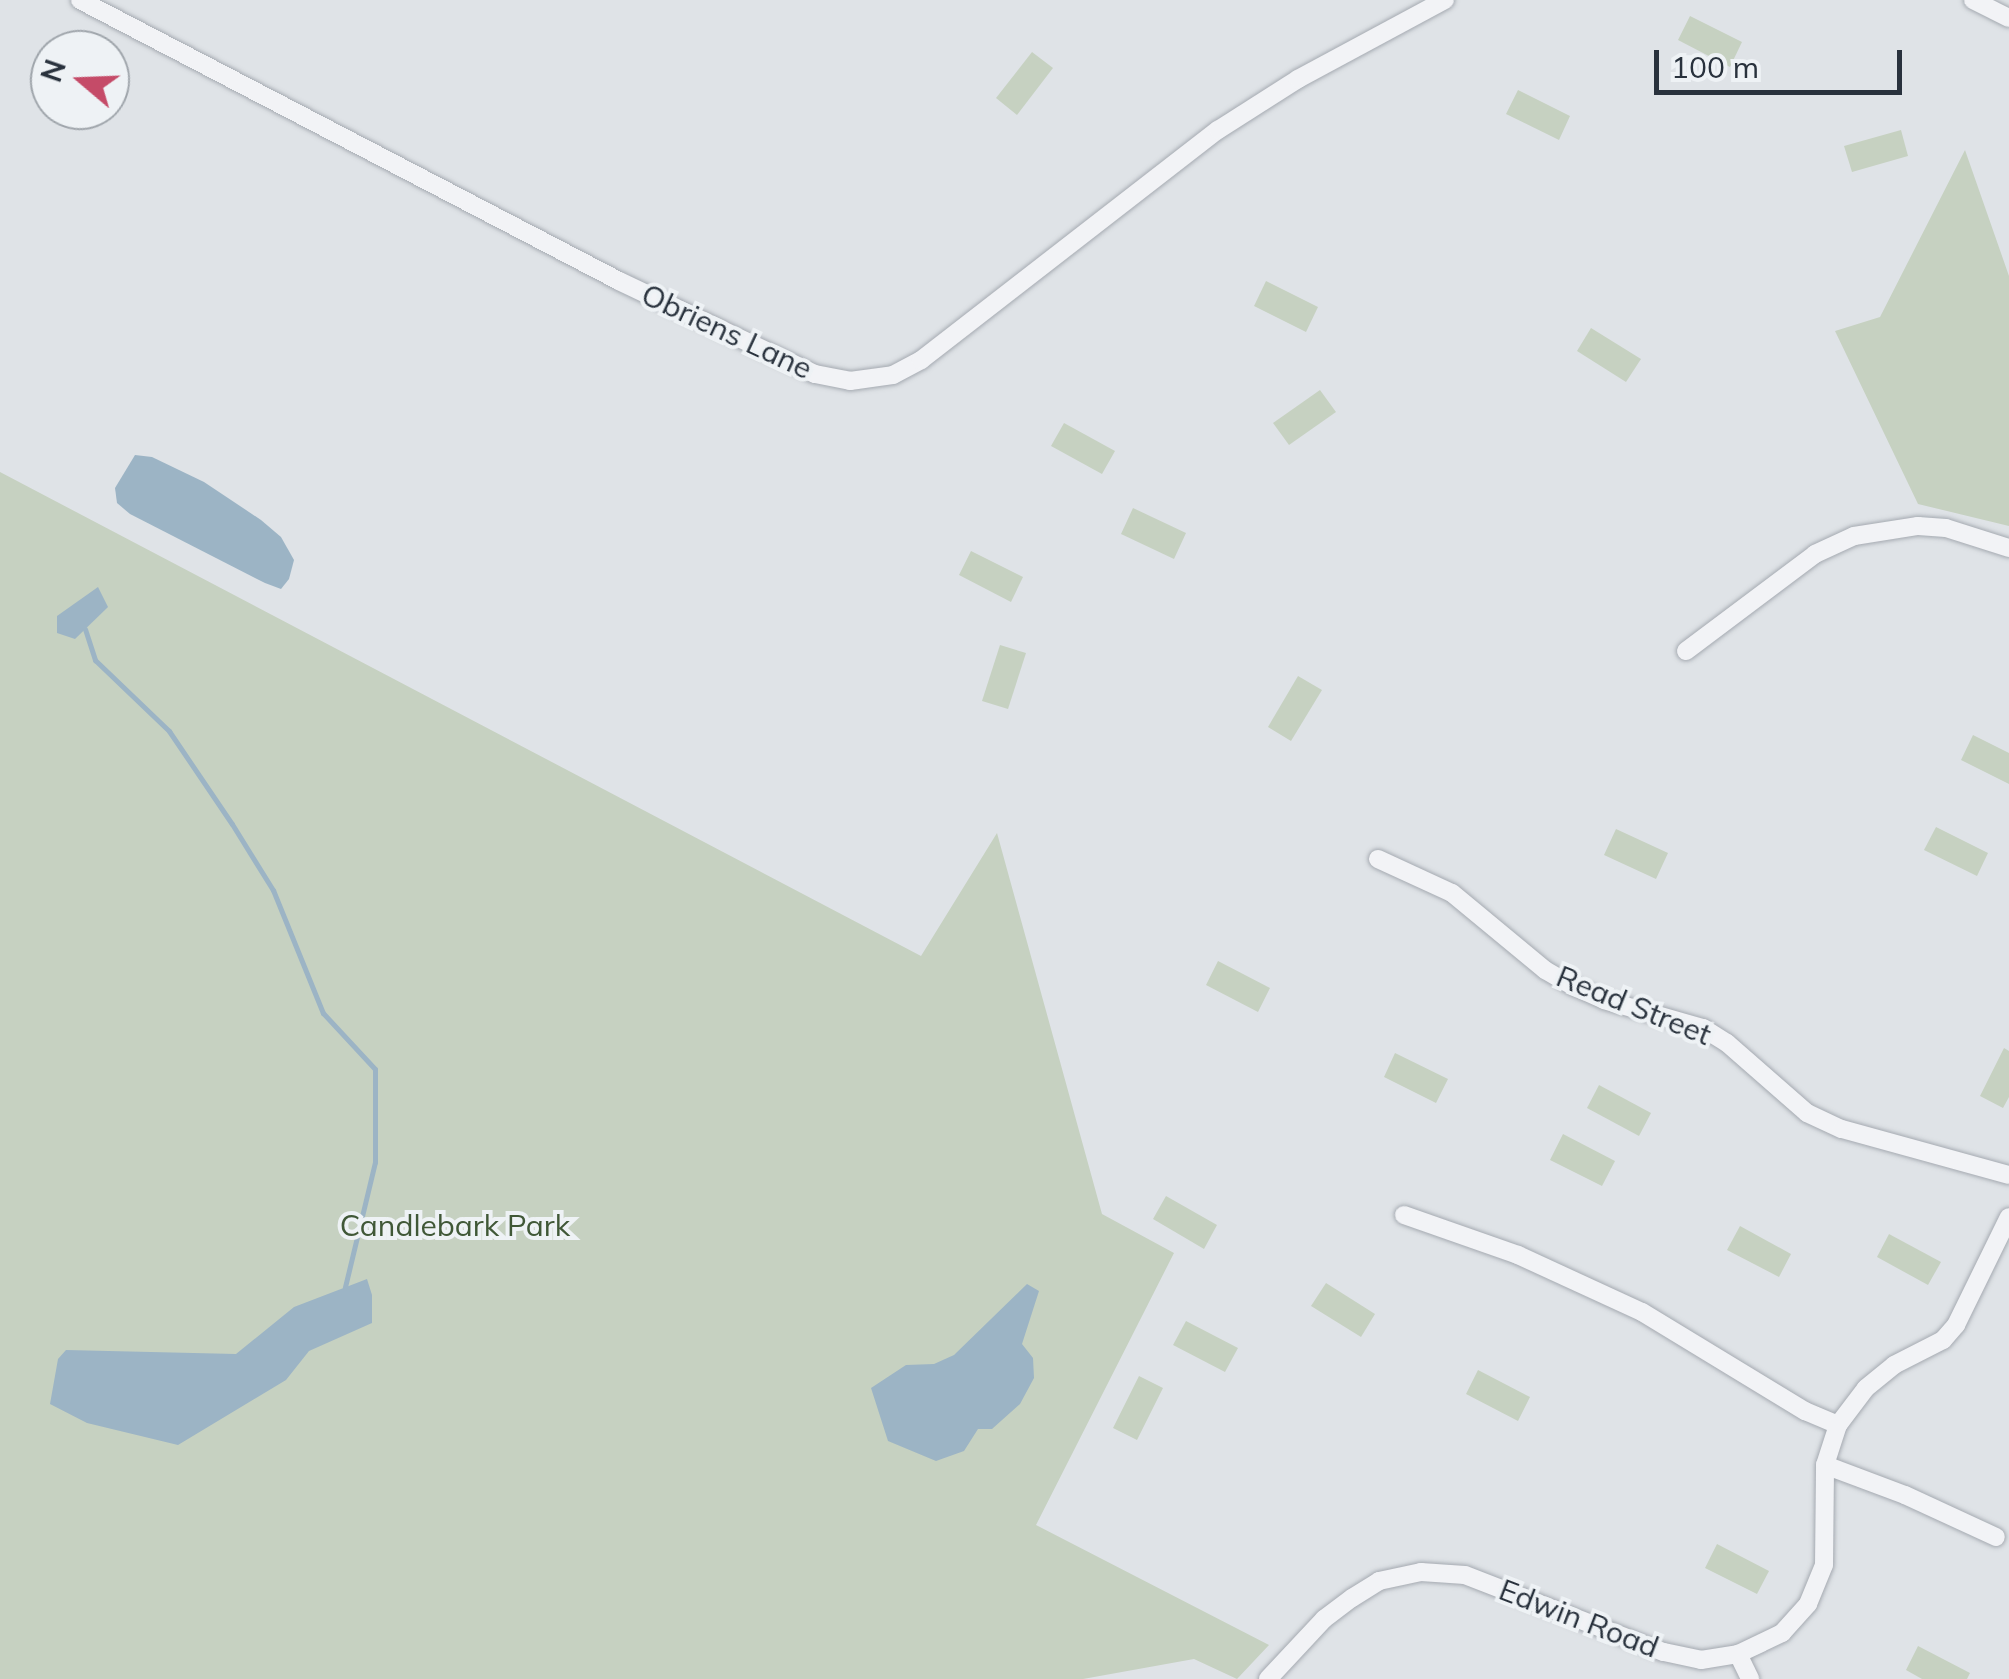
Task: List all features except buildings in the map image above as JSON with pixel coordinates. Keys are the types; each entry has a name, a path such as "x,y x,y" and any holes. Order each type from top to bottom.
{"street":[{"name":"Obriens Lane","path":"80,0 619,281 777,358 815,374 850,381 894,375 921,360 1218,130 1298,79 1445,0"},
{"path":"1974,0 2009,18"},
{"path":"1686,651 1815,554 1854,536 1918,526 1946,528 2009,548"},
{"name":"Read Street","path":"1378,859 1452,892 1546,970 1573,986 1604,1000 1704,1028 1728,1043 1807,1113 1842,1129 2009,1175"},
{"path":"1404,1215 1518,1255 1642,1312 1805,1411 1838,1425"},
{"name":"Edwin Road","path":"1268,1679 1324,1619 1352,1598 1379,1582 1421,1572 1466,1575 1664,1652 1701,1660 1738,1654 1782,1633 1817,1586 1826,1532 1822,1502 1825,1466 1838,1425 1866,1388 1894,1365 1943,1340 1956,1325 2009,1217"},
{"path":"1825,1466 1996,1537"},
{"path":"1738,1654 1750,1679"}],"green space":[{"path":"1690,16 1742,42 1730,67 1678,40"},
{"path":"1032,52 1053,68 1017,115 996,98"},
{"path":"1518,90 1570,116 1559,140 1506,114"},
{"path":"1901,130 1908,156 1852,172 1844,146"},
{"path":"1965,150 2009,276 2009,526 1918,504 1835,331 1880,317"},
{"path":"1266,281 1318,307 1306,332 1254,306"},
{"path":"1591,328 1641,359 1626,382 1577,351"},
{"path":"1320,390 1336,412 1289,445 1273,423"},
{"path":"1064,423 1115,451 1102,474 1051,446"},
{"name":"Candlebark Park","path":"0,472 921,956 997,833 1102,1214 1174,1253 1036,1525 1269,1645 1237,1679 1194,1659 1083,1679 0,1679"},
{"path":"1133,508 1186,533 1174,559 1121,534"},
{"path":"971,551 1023,577 1011,602 959,575"},
{"path":"1000,645 1026,653 1008,709 982,701"},
{"path":"1298,676 1322,690 1291,741 1268,727"},
{"path":"1973,735 2009,753 2009,784 1961,760"},
{"path":"1936,827 1988,853 1977,876 1924,850"},
{"path":"1616,829 1668,853 1656,879 1604,855"},
{"path":"1218,961 1270,988 1258,1012 1206,985"},
{"path":"2004,1048 2009,1051 2009,1097 2003,1108 1980,1096"},
{"path":"1395,1053 1448,1079 1436,1103 1384,1077"},
{"path":"1599,1085 1651,1113 1639,1136 1587,1108"},
{"path":"1563,1134 1615,1161 1602,1186 1550,1160"},
{"path":"1166,1196 1217,1225 1204,1249 1153,1219"},
{"path":"1740,1226 1791,1254 1779,1277 1727,1250"},
{"path":"1889,1234 1941,1262 1928,1285 1877,1257"},
{"path":"1326,1283 1375,1314 1361,1337 1311,1306"},
{"path":"1186,1321 1238,1348 1225,1372 1173,1345"},
{"path":"1478,1370 1530,1397 1518,1421 1466,1394"},
{"path":"1139,1376 1163,1388 1137,1440 1113,1428"},
{"path":"1717,1544 1769,1571 1757,1594 1705,1568"},
{"path":"1918,1646 1970,1673 1967,1679 1922,1679 1906,1670"}],"water":[{"path":"135,455 152,457 204,482 281,537 294,560 289,579 281,589 130,514 117,503 115,488"},
{"path":"98,587 108,607 75,639 57,633 57,616"},
{"path":"367,1279 372,1295 372,1323 309,1351 286,1380 178,1445 87,1423 50,1404 58,1359 66,1350 236,1354 294,1307"},
{"path":"1027,1284 1039,1291 1022,1344 1033,1358 1034,1378 1020,1404 992,1429 978,1429 964,1451 936,1461 888,1441 871,1388 906,1365 934,1364 954,1355"}],"waterway":[{"path":"85,629 95,660 169,731 232,824 273,890 323,1013 375,1069 375,1162 345,1287"}]}
